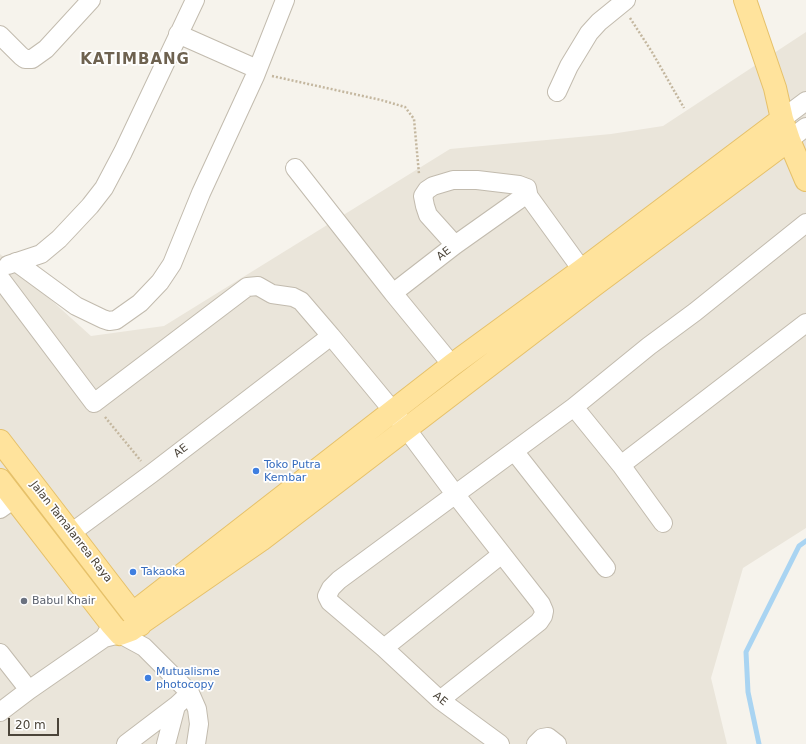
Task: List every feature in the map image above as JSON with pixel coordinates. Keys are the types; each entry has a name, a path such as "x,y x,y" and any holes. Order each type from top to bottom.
{"main road":[{"path":"745,0 754,22 775,88 798,110"},
{"path":"122,627 393,410 452,365 588,278 789,140 798,110"},
{"path":"122,627 261,540 407,429 588,278 798,110"},
{"path":"789,140 806,180"},
{"name":"Jalan Tamalanrea Raya","path":"0,441 71,533 122,627"},
{"path":"0,480 7,504 122,627"}],"street":[{"path":"0,35 26,59 32,59 46,49 91,0"},
{"path":"0,272 12,263 41,254 80,218 104,188 123,152 195,0"},
{"path":"16,262 76,306 109,321 116,320 140,303 160,282 172,264 201,193 241,110 285,0"},
{"path":"557,92 569,66 588,33 624,2"},
{"path":"178,34 257,69"},
{"path":"789,140 806,127"},
{"path":"295,168 393,293 452,365"},
{"path":"455,245 428,215 423,196 427,190 433,186 453,180 477,180 519,185 527,188 527,194 588,278"},
{"name":"AE","path":"393,293 455,245 527,194"},
{"path":"455,494 574,407 806,223"},
{"path":"0,278 94,403 247,287 258,286 272,294 293,297 301,301 393,410 455,494 541,604 544,611 543,616 528,631 440,700"},
{"path":"621,465 806,323"},
{"name":"AE","path":"71,533 151,474 331,336"},
{"path":"574,407 621,465 663,523"},
{"path":"514,451 606,568"},
{"name":"AE","path":"455,494 339,580 331,588 327,596 330,602 384,648 440,700 500,744"},
{"path":"384,648 502,554"},
{"path":"0,712 29,690 122,627 190,693 197,710 199,724 196,744"},
{"path":"0,653 29,690"},
{"path":"126,744 176,706 190,693"},
{"path":"166,744 176,706"},
{"path":"536,744 542,738 548,737 557,744"}],"path":[{"path":"624,2 684,108"},
{"path":"257,69 275,77 381,100 405,107 414,119 417,164 423,196"},
{"path":"94,403 151,474"}],"shaded area":[{"path":"806,32 806,528 743,568 711,678 727,744 0,744 0,254 91,336 164,326 450,149 611,134 663,126"}],"waterway":[{"path":"759,744 748,692 746,652 799,546 806,541"}],"place":[{"name":"Toko Putra Kembar","path":"256,471"},
{"name":"Takaoka","path":"133,572"},
{"name":"Babul Khair","path":"24,601"},
{"name":"Mutualisme photocopy","path":"148,678"}],"district":[{"name":"KATIMBANG","path":"135,60"}]}
